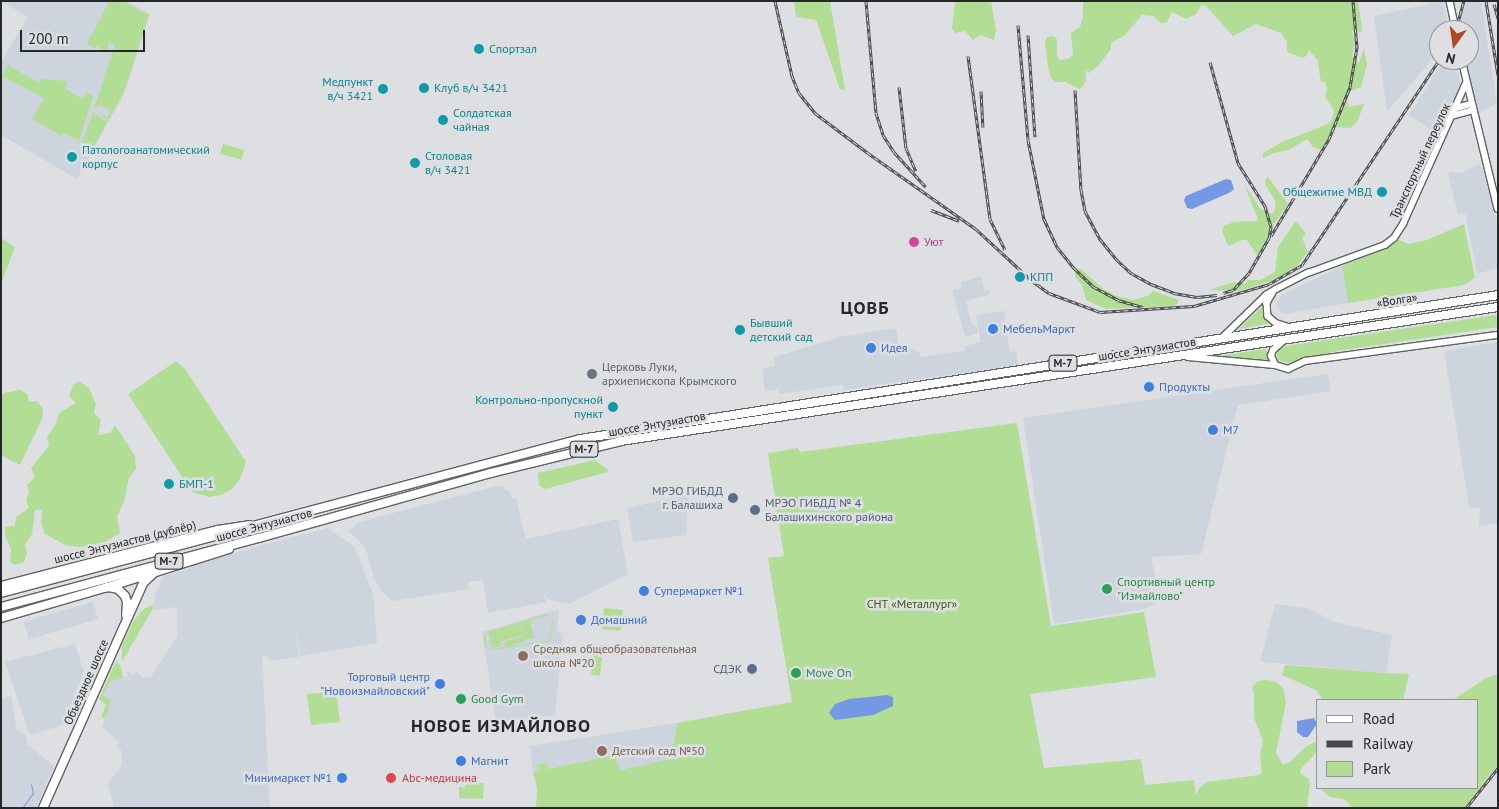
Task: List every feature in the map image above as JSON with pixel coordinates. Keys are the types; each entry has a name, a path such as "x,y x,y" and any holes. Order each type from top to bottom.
{"main road":[{"name":"«Волга»","path":"1296,328 1498,296"},
{"name":"«Волга»","path":"1302,337 1498,307"},
{"name":"шоссе Энтузиастов","path":"1,593 489,461 580,439 1296,328"},
{"name":"шоссе Энтузиастов","path":"1,607 259,538 491,472 621,441 1302,337"},
{"name":"шоссе Энтузиастов (дублёр)","path":"1,586 218,530 246,525 254,526"},
{"path":"1,618 105,588 259,538"},
{"name":"Объездное шоссе","path":"43,808 145,580 157,570"},
{"path":"105,588 114,588 125,596 127,606 125,622"}],"street":[{"path":"1450,1 1454,20"},
{"path":"1464,70 1498,209"},
{"name":"Транспортный переулок","path":"1220,339 1266,295 1276,289 1308,273 1385,245 1394,238 1403,224 1466,83"},
{"path":"1456,108 1472,107"},
{"path":"1452,116 1472,107"},
{"path":"1276,289 1267,303 1268,316 1278,324 1296,328"},
{"path":"1178,356 1275,365 1288,369 1305,361 1498,334"},
{"path":"1275,365 1271,356 1273,350 1278,344 1286,340"}],"shaded area":[{"path":"1,1 127,1 150,14 125,92 77,179 1,135 1,62 28,17"},
{"path":"1443,1 1447,20 1429,20 1429,62 1387,112 1374,16"},
{"path":"1466,1 1481,1 1497,103 1478,114 1468,70 1479,70 1479,20 1461,20"},
{"path":"1438,70 1457,70 1461,88 1439,135 1409,115"},
{"path":"1478,164 1483,169 1498,227 1498,268 1479,273 1477,272 1465,213 1458,214 1448,175 1450,172 1461,173"},
{"path":"1342,266 1348,303 1284,314 1280,312 1277,304 1281,295"},
{"path":"981,276 985,291 989,290 990,294 966,301 972,324 976,327 978,333 965,337 952,290 962,287 961,282"},
{"path":"1004,311 1010,352 1016,351 1018,365 844,390 843,385 779,394 778,389 765,391 762,368 775,366 774,357 840,337 896,328 899,346 904,345 919,352 920,357 965,351 965,346 981,342 976,315"},
{"path":"1498,342 1498,523 1479,526 1480,508 1469,507 1444,351"},
{"path":"1328,374 1331,391 1238,405 1201,554 1151,557 1160,601 1144,609 1054,624 1023,418"},
{"path":"497,486 503,487 510,492 512,499 516,498 526,539 618,519 628,574 569,604 546,599 539,580 546,602 488,613 483,580 469,582 468,589 393,601 383,593 375,580 365,547 349,531 359,522"},
{"path":"688,495 686,535 633,542 627,508"},
{"path":"327,528 354,546 373,594 377,643 300,656 295,623 299,657 269,661 268,656 262,657 270,808 114,808 108,784 122,765 122,756 121,750 116,746 119,742 102,727 111,701 103,696 111,681 129,676 127,673 129,671 132,675 137,672 143,678 146,676 150,678 177,637 177,607 152,610 155,594 164,576 190,569 193,564"},
{"path":"93,602 98,619 29,639 24,622"},
{"path":"1275,604 1308,608 1334,622 1392,635 1386,673 1260,662"},
{"name":"Средняя общеобразовательная школа №20","path":"559,609 557,631 563,634 555,715 496,722 482,632"},
{"path":"75,644 84,672 66,716 60,726 30,735 5,662"},
{"path":"11,696 17,731 25,734 28,745 54,766 36,808 1,808 1,699"},
{"name":"Детский сад №50","path":"677,723 671,759 620,770 615,755 533,772 530,746"}],"green space":[{"path":"106,1 126,1 126,3 149,15 124,92 108,121 98,114 108,117 111,110 98,105 94,109 115,44 108,43 107,53 97,46 95,49 87,44 108,3"},
{"path":"794,1 830,1 845,90 840,89 816,20 796,17"},
{"path":"955,1 991,1 996,30 994,40 980,35 973,40 965,31 955,33 952,29"},
{"path":"1083,1 1358,1 1362,30 1361,32 1352,31 1355,43 1352,56 1359,63 1364,49 1367,65 1361,87 1349,92 1346,97 1349,107 1364,104 1358,120 1351,128 1334,127 1322,150 1313,147 1307,139 1289,150 1274,153 1263,158 1263,153 1282,142 1328,124 1332,120 1334,110 1325,97 1327,88 1326,83 1321,81 1318,61 1309,50 1303,58 1287,52 1287,42 1281,33 1256,24 1233,36 1206,6 1201,5 1196,14 1186,19 1172,12 1167,22 1161,23 1153,16 1142,15 1125,35 1111,43 1111,49 1098,66 1089,73 1085,70 1086,80 1083,86 1079,89 1065,82 1055,82 1051,78 1048,68 1045,42 1047,37 1053,36 1057,39 1057,56 1059,60 1070,58 1073,54 1071,33 1080,27 1083,17"},
{"path":"11,60 9,66 38,82 41,79 68,81 65,89 83,99 87,92 93,96 79,141 63,133 61,136 32,119 44,98 2,76"},
{"path":"93,112 107,122 92,150 82,143"},
{"path":"223,144 244,150 241,160 220,154"},
{"path":"1268,177 1288,204 1274,224 1269,238 1257,255 1247,240 1242,240 1228,246 1222,231 1224,226 1234,222 1257,221 1258,219 1244,184 1260,208 1269,214 1274,213 1276,202 1265,184"},
{"path":"1296,221 1306,234 1302,238 1308,252 1297,266 1274,280 1249,288 1237,291 1208,290 1234,282 1245,284 1248,280 1260,280 1275,272 1278,247"},
{"path":"1464,224 1475,278 1464,285 1348,303 1342,266 1384,249 1397,239 1409,244 1427,240"},
{"path":"1,238 15,247 1,284"},
{"path":"1080,268 1103,289 1117,296 1134,300 1150,295 1153,291 1179,300 1177,304 1172,306 1106,309 1086,300 1082,285 1075,277 1075,271"},
{"path":"1264,305 1267,317 1272,323 1239,329"},
{"path":"1496,315 1498,327 1337,351 1288,363 1278,360 1277,355 1278,350 1286,346"},
{"path":"1266,349 1270,363 1211,357"},
{"path":"176,361 185,369 246,462 240,479 232,489 221,495 209,497 192,492 128,394"},
{"path":"79,381 89,388 96,404 94,413 101,420 98,435 110,433 115,425 135,456 136,469 129,478 124,502 117,516 120,533 105,542 82,547 67,546 45,534 41,523 42,510 35,510 32,534 25,545 27,553 24,562 15,565 10,562 11,549 5,535 5,527 15,526 16,517 29,508 26,501 29,491 27,485 35,477 31,468 49,446 47,437 56,424 59,413 76,403 69,396 73,385"},
{"path":"20,390 27,394 29,402 37,401 43,409 42,419 20,465 1,455 1,398 4,393"},
{"name":"СНТ «Металлург»","path":"1017,423 1051,626 1144,612 1156,677 1030,694 1044,768 1141,759 1145,785 1194,780 1196,795 1200,787 1207,782 1259,775 1262,773 1260,756 1263,740 1254,718 1254,694 1252,687 1258,681 1267,680 1276,682 1283,688 1286,702 1276,753 1283,765 1291,761 1307,746 1315,742 1316,743 1315,754 1300,770 1301,774 1309,779 1310,783 1307,808 536,808 537,789 533,772 545,769 537,770 537,764 547,763 548,769 615,755 620,770 671,759 677,723 792,702 768,558 784,556 768,453 798,448 800,452"},
{"path":"595,460 608,472 545,489 539,485 538,473"},
{"path":"153,605 152,610 122,662 122,646 134,620 145,608"},
{"path":"604,608 623,610 621,631 602,629"},
{"path":"547,614 554,619 550,642 490,650 485,647 483,637 486,633 487,632","holes":["548,615 553,619 549,641 509,646 525,641 523,636 504,642 505,647 490,649 486,646 486,633 489,633 492,648 501,646 498,631 492,631 498,630 501,641 523,635 520,624 516,625 521,623 525,640 534,638 530,621 523,623"]},
{"path":"594,648 603,649 600,676 591,675"},
{"path":"116,661 121,667 123,678 111,681 103,695 111,701 105,719 101,717 106,705 99,699"},
{"path":"1285,665 1409,674 1403,699 1322,699 1316,690 1282,675"},
{"path":"1498,674 1498,765 1464,808 1353,808 1344,799 1330,797 1322,790 1479,789 1479,699 1454,699 1486,678"},
{"path":"330,692 337,698 340,722 311,725 307,694"},
{"path":"484,783 483,799 459,798 459,787 464,789 466,784"}],"water":[{"path":"1226,179 1231,180 1234,189 1231,192 1192,209 1187,208 1184,200 1186,196"},
{"path":"887,695 893,697 893,706 873,715 835,720 829,713 835,704 849,699"},
{"path":"1314,718 1316,725 1308,737 1303,737 1297,732 1297,721"}],"waterway":[{"path":"22,808 33,793 31,784"}],"railway":[{"path":"775,1 792,76 799,93 815,113 976,229 1031,280 1049,293 1100,312 1194,306 1269,284 1302,265 1432,70"},
{"path":"866,1 876,113 883,135 894,152 926,187"},
{"path":"1271,236 1329,139 1350,87 1357,48 1353,1"},
{"path":"1459,20 1464,1"},
{"path":"1486,1 1498,75"},
{"path":"1494,4 1498,18"},
{"path":"1018,25 1028,140 1044,219 1057,247 1074,268 1094,287 1118,300 1143,307"},
{"path":"1028,35 1035,137"},
{"path":"968,56 990,219 1005,250"},
{"path":"1210,62 1238,163 1265,206 1271,227 1269,238 1249,273 1233,290 1223,293"},
{"path":"899,87 906,148 916,171"},
{"path":"1075,90 1081,190 1085,211 1100,239 1116,259 1131,273 1151,284 1174,293 1197,297 1217,295"},
{"path":"981,91 983,127"},
{"path":"931,210 959,221"},
{"path":"1466,808 1498,768"}],"place":[{"name":"Спортзал","path":"479,49"},
{"name":"Клуб в/ч 3421","path":"424,88"},
{"name":"Медпункт в/ч 3421","path":"383,89"},
{"name":"Солдатская чайная","path":"443,120"},
{"name":"Патологоанатомический корпус","path":"72,157"},
{"name":"Столовая в/ч 3421","path":"415,163"},
{"name":"Общежитие МВД","path":"1382,192"},
{"name":"Уют","path":"914,242"},
{"name":"КПП","path":"1020,277"},
{"name":"МебельМаркт","path":"993,329"},
{"name":"Бывший детский сад","path":"740,330"},
{"name":"Идея","path":"871,348"},
{"name":"Церковь Луки, архиепископа Крымского","path":"592,374"},
{"name":"Продукты","path":"1149,387"},
{"name":"Контрольно-пропускной пункт","path":"613,407"},
{"name":"М7","path":"1213,430"},
{"name":"БМП-1","path":"169,484"},
{"name":"МРЭО ГИБДД г. Балашиха","path":"733,498"},
{"name":"МРЭО ГИБДД № 4 Балашихинского района","path":"755,510"},
{"name":"Спортивный центр \"Измайлово\"","path":"1107,589"},
{"name":"Супермаркет №1","path":"644,591"},
{"name":"Домашний","path":"581,620"},
{"name":"Средняя общеобразовательная школа №20","path":"523,656"},
{"name":"СДЭК","path":"752,669"},
{"name":"Move On","path":"796,673"},
{"name":"Торговый центр \"Новоизмайловский\"","path":"440,684"},
{"name":"Good Gym","path":"461,699"},
{"name":"Детский сад №50","path":"602,751"},
{"name":"Магнит","path":"461,761"},
{"name":"Минимаркет №1","path":"342,778"},
{"name":"Abc-медицина","path":"391,778"}],"district":[{"name":"ЦОВБ","path":"865,308"},
{"name":"НОВОЕ ИЗМАЙЛОВО","path":"501,726"}]}
